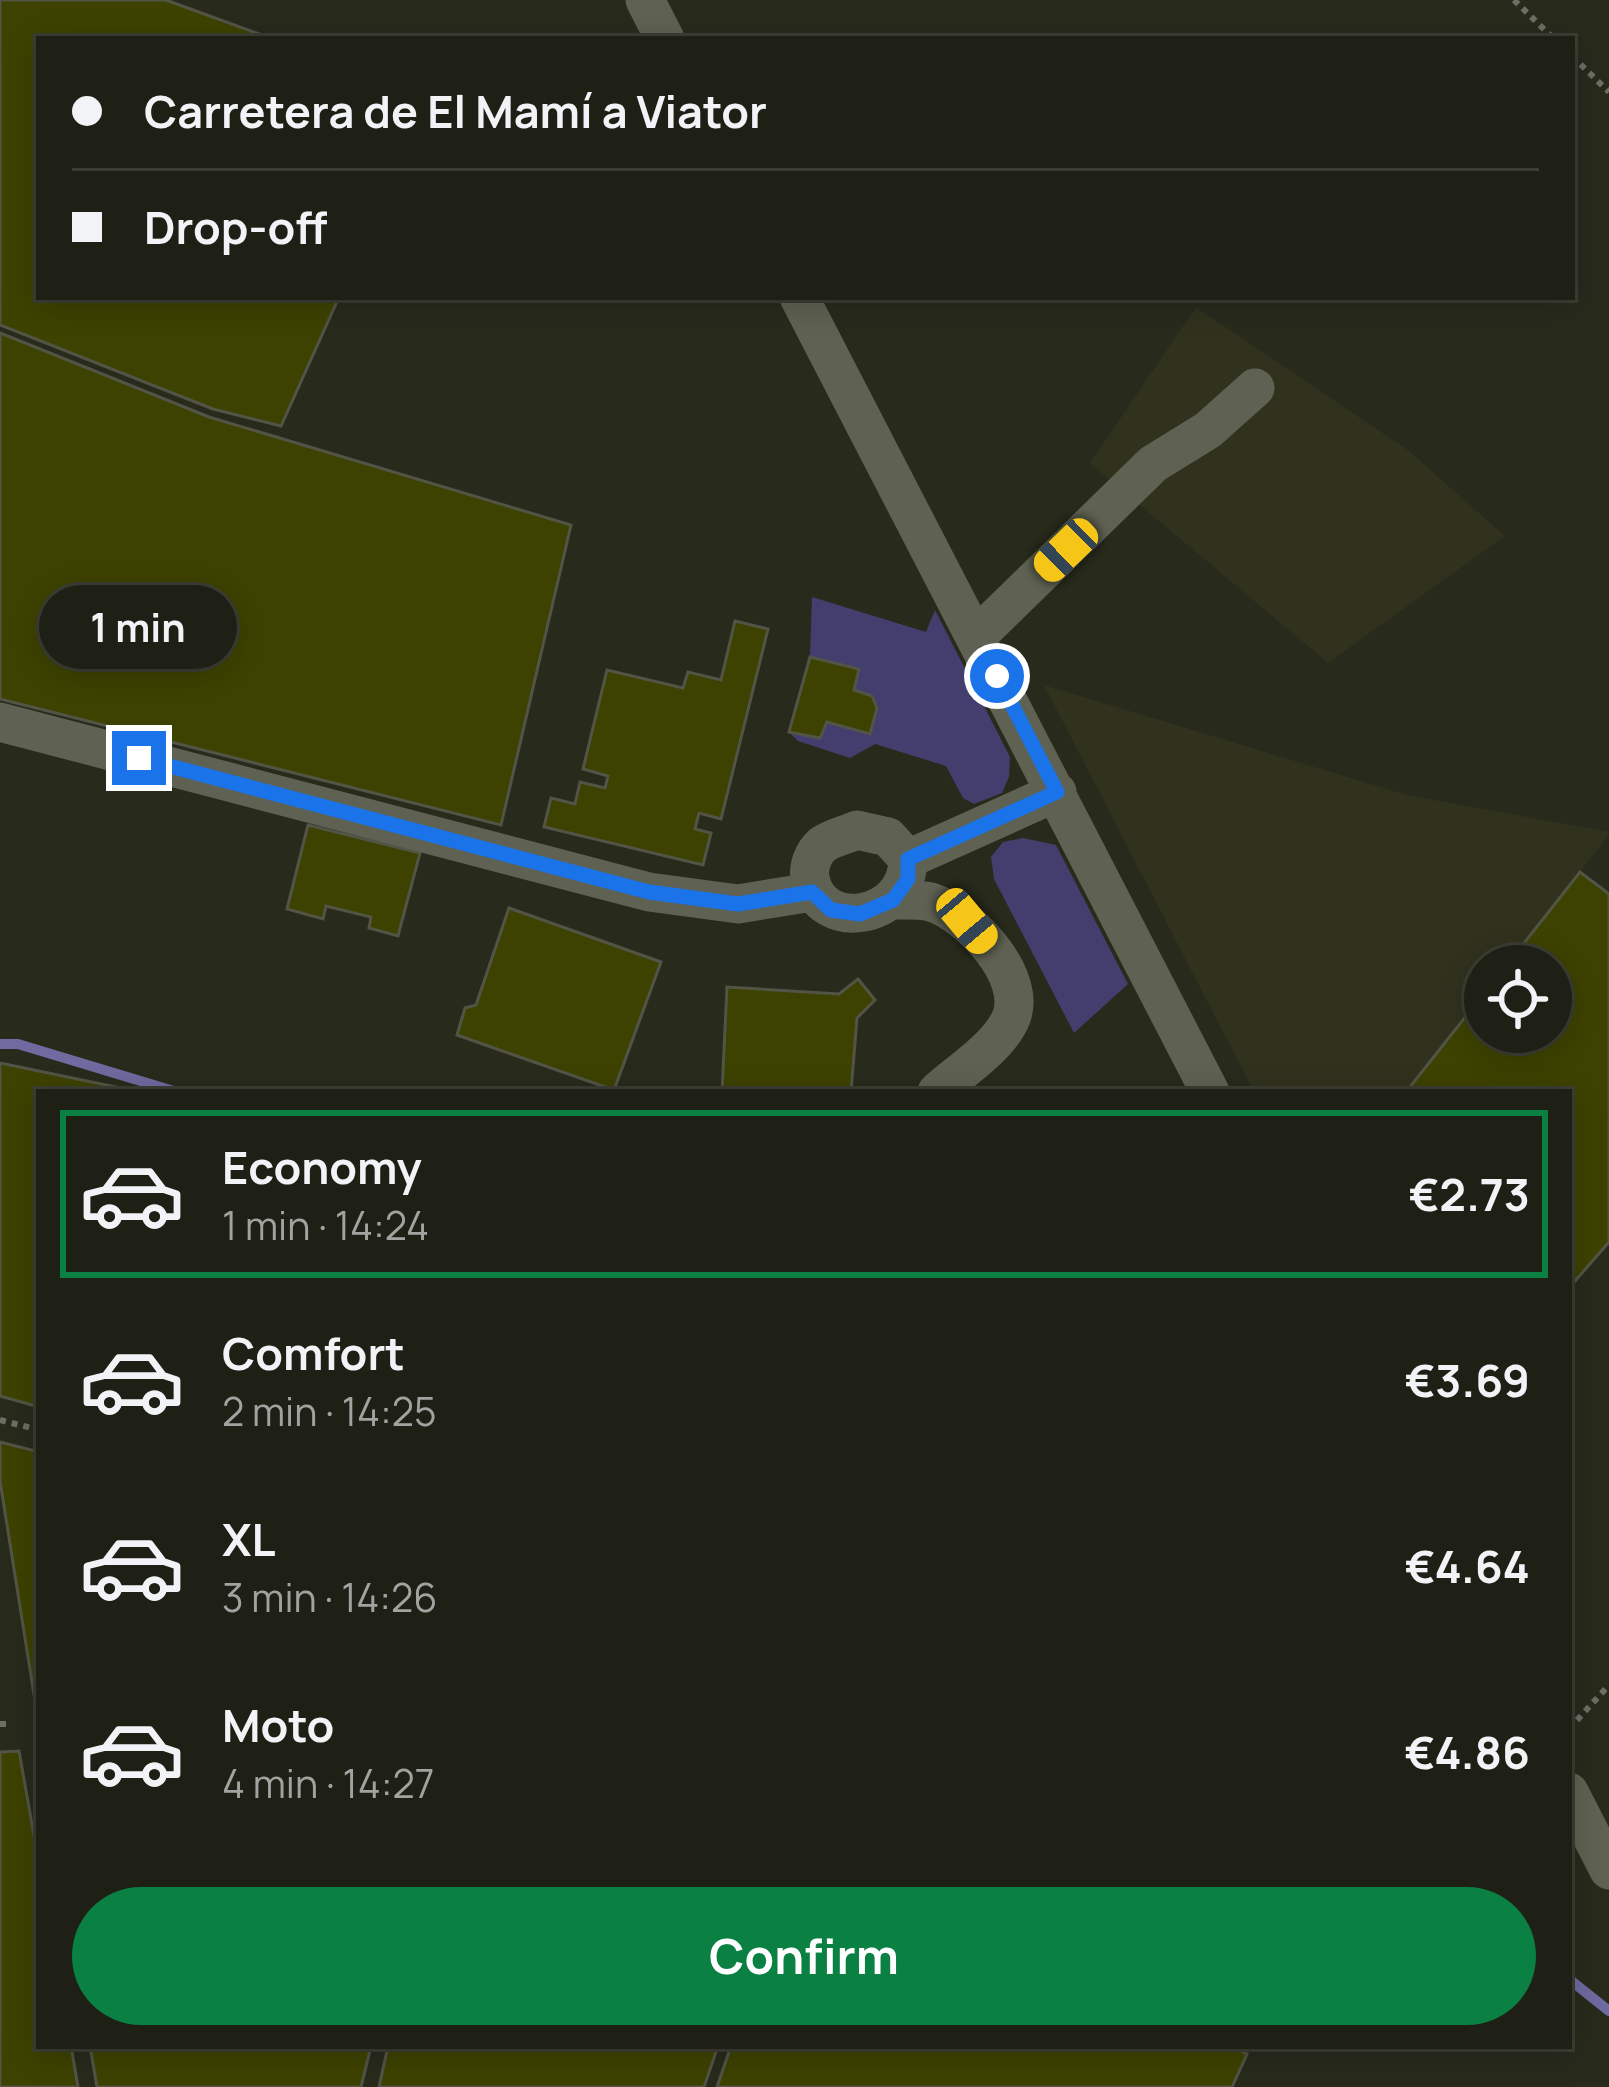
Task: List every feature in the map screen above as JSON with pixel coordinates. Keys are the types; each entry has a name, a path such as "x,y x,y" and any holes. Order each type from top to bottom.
{"street":[{"path":"645,0 663,36"},
{"path":"801,300 1208,1089"},
{"path":"976,637 1153,464 1208,430 1256,388"},
{"path":"0,722 649,892 738,904 812,892"},
{"path":"908,859 1057,792"},
{"path":"893,900 908,879 908,859 888,837 857,830 820,846 808,868 812,892 831,910 860,914 893,900 930,902 967,921 1014,986 1012,1016 999,1035 940,1089"},
{"path":"1572,1798 1609,1870"}],"path":[{"path":"1514,0 1551,36"},
{"path":"1575,59 1609,92"},
{"path":"0,1420 36,1429"},
{"path":"1572,1726 1609,1685"},
{"path":"0,1724 12,1724"}],"shaded area":[{"path":"1196,307 1409,451 1505,536 1328,663 1090,463"},
{"path":"812,597 926,632 935,610 1010,757 1002,793 974,804 963,798 946,766 875,744 850,758 798,741 789,732 810,657"},
{"path":"1044,685 1407,795 1609,832 1523,945 1464,945 1464,1019 1408,1089 1252,1089"},
{"path":"1023,838 1056,845 1128,984 1074,1033 994,879 991,857 1003,842"}],"building":[{"path":"0,0 166,0 265,36 36,36 36,300 338,300 281,426 213,409 0,325"},
{"path":"0,333 209,417 571,525 501,825 0,699"},
{"path":"735,621 768,629 721,819 699,813 695,829 711,833 703,865 544,827 551,798 575,804 580,782 605,788 608,776 583,769 607,670 683,688 688,672 721,680"},
{"path":"810,657 859,669 854,690 872,696 877,708 870,734 827,722 820,738 789,732"},
{"path":"308,825 420,853 398,936 369,928 371,917 326,906 323,919 287,909"},
{"path":"1580,872 1609,894 1609,1242 1572,1285 1572,1089 1408,1089 1464,1019 1464,1053 1572,1053 1572,945 1523,945"},
{"path":"509,908 661,962 614,1089 457,1035 465,1008 476,1005"},
{"path":"858,979 875,1000 857,1018 851,1089 722,1089 727,987 839,994"},
{"path":"0,1063 126,1089 36,1089 36,1406 0,1396"},
{"path":"0,1442 36,1451 36,1707 0,1481"},
{"path":"19,1751 36,1847 36,2049 72,2049 78,2087 0,2087 0,1752"},
{"path":"91,2049 370,2049 361,2087 97,2087"},
{"path":"387,2049 717,2049 704,2087 379,2087"},
{"path":"730,2049 1238,2049 1247,2054 1232,2087 717,2087"}],"waterway":[{"path":"0,1044 18,1044 167,1089"},
{"path":"1572,1981 1609,2011"}],"route":[{"path":"139,758 649,892 738,904 812,892 831,910 860,914 893,900 908,879 908,859 1057,792 997,676"}]}
